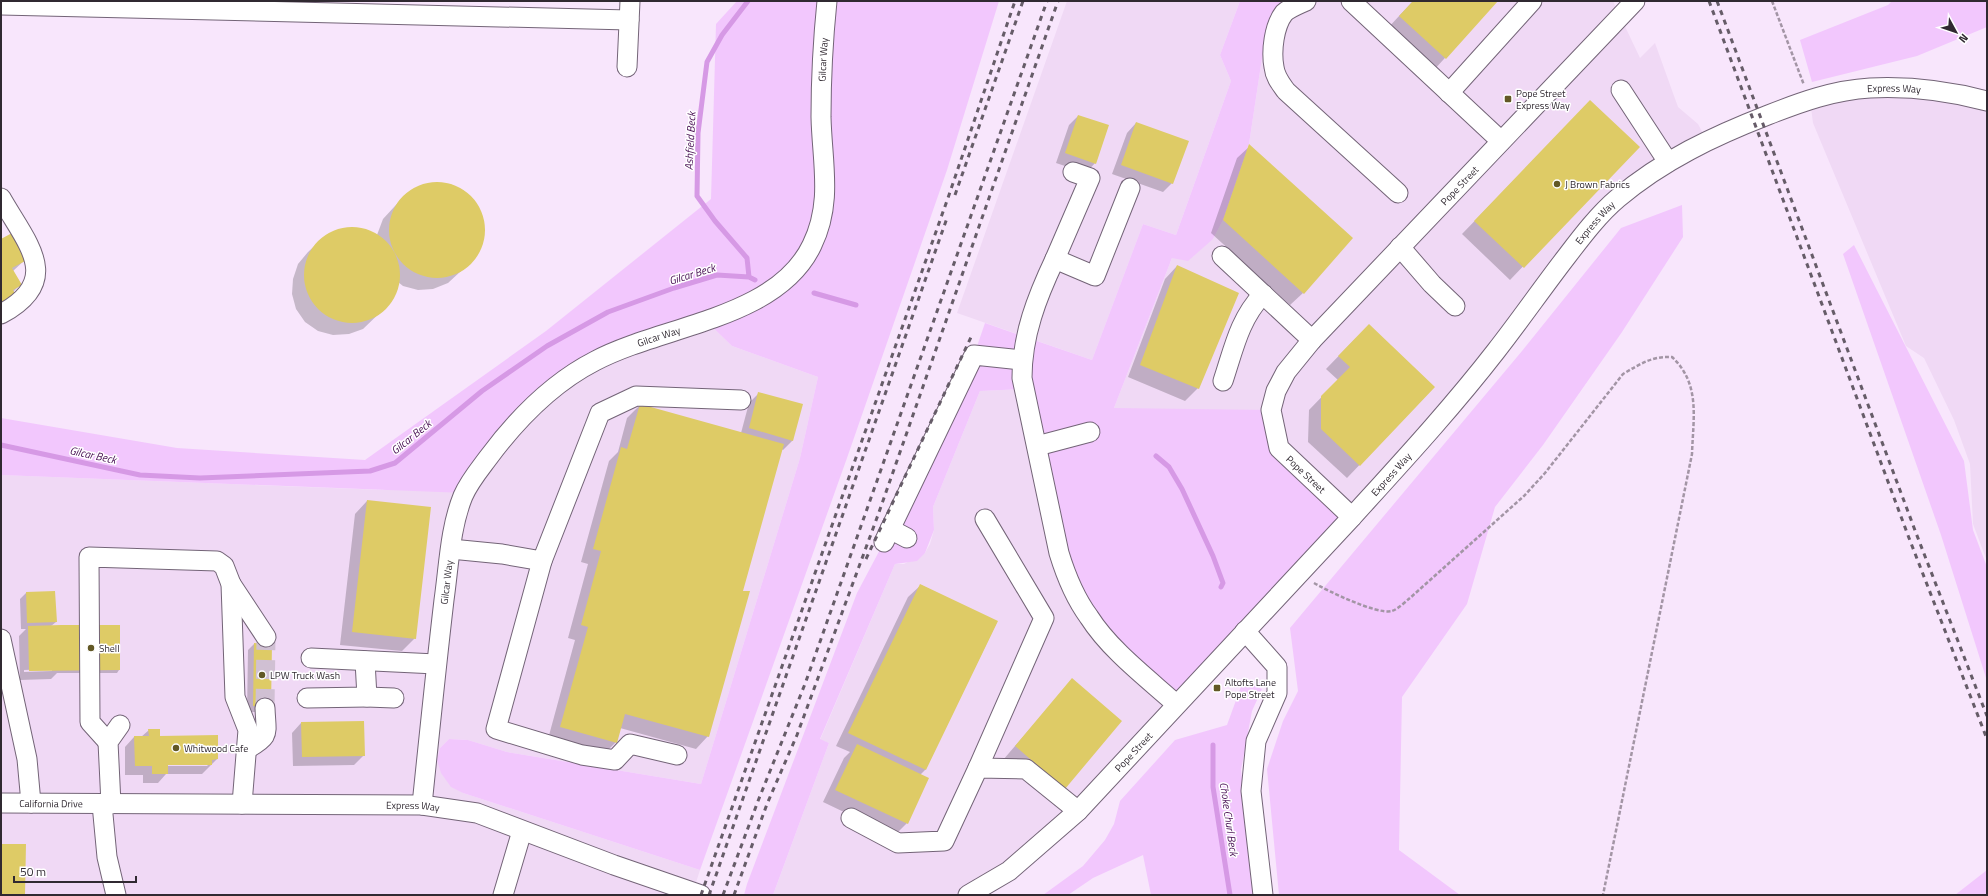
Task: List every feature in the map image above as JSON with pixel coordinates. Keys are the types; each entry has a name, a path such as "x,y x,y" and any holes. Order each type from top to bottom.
{"street":[{"path":"627,67 630,1"},
{"name":"Gilcar Way","path":"422,805 436,664 451,549 458,512 465,493 476,474 520,418 564,380 596,360 624,348 755,302 786,280 800,266 820,229 825,210 821,79 827,1"},
{"path":"1306,1 1285,12 1277,26 1274,42 1273,67 1277,78 1286,92 1398,193"},
{"path":"1351,1 1501,141"},
{"path":"1449,93 1532,1"},
{"name":"Pope Street","path":"968,895 1009,871 1078,811 1244,631 1352,517 1279,448 1271,410 1276,391 1286,372 1312,340 1635,1"},
{"path":"1,5 629,20"},
{"name":"Express Way","path":"1352,517 1403,461 1473,379 1590,226 1617,198 1653,171 1727,131 1828,94 1869,88 1910,88 1951,93 1987,100"},
{"path":"1621,90 1668,162"},
{"path":"1073,172 1090,178 1045,281 1028,328 1022,360 1022,378 1059,553 1066,576 1089,618 1108,641 1176,704"},
{"path":"1055,259 1095,276 1130,188"},
{"path":"1,314 24,299 34,283 36,275 34,258 3,207"},
{"path":"1400,248 1432,284 1455,306"},
{"path":"1222,256 1312,340"},
{"path":"1223,381 1240,328 1252,306 1263,294"},
{"path":"894,536 974,355 1022,360"},
{"path":"677,755 630,744 615,760 588,756 496,729 542,561 600,413 636,396 741,400"},
{"path":"1037,446 1090,432"},
{"path":"852,818 898,842 944,841 978,768 1044,618 985,519"},
{"path":"451,549 502,554 542,561"},
{"path":"108,742 90,722 89,557 216,561 224,566 231,584 266,637"},
{"path":"231,584 235,696 248,730 242,804"},
{"path":"1244,631 1277,667 1277,693 1256,741 1251,791 1263,895"},
{"path":"1,639 27,758 31,803"},
{"path":"311,658 436,664"},
{"path":"365,661 366,697"},
{"path":"307,698 394,698"},
{"path":"247,749 263,740 266,735 265,708"},
{"path":"120,725 108,742 106,804 107,857 120,893"},
{"path":"978,768 1026,769 1078,811"},
{"name":"California Drive","path":"1,803 106,804"},
{"name":"Express Way","path":"106,804 422,805 477,813 614,865 701,895"},
{"path":"503,895 522,831"}],"path":[{"path":"1772,1 1810,100"},
{"path":"1298,574 1323,588 1363,605 1379,610 1392,611 1410,598 1524,496 1545,473 1623,374 1638,365 1659,356 1672,357 1678,362 1691,385 1694,398 1692,454 1602,895"}],"shaded area":[{"path":"737,1 999,1 947,170 847,458 700,870 463,793 451,787 441,773 437,760 440,748 449,739 468,740 507,752 701,784 800,458 818,377 732,346 705,320 569,376 465,493 1,475 1,418 177,448 365,460 546,331 711,199 716,24"},
{"path":"1067,1 1240,1 1220,55 1231,81 1176,235 1143,224 1092,360 957,313"},
{"path":"1240,1 1289,1 1282,5 1267,25 1249,144 1223,220 1213,239 1188,261 1172,258 1114,408 1271,410 1279,448 1352,517 1176,704 1076,595 1024,389 980,391 933,507 934,530 925,553 917,561 895,564 820,739 829,743 773,895 744,895 857,593 884,542 974,355 985,323 1092,360 1143,224 1176,235 1231,81 1220,55"},
{"path":"1289,1 1613,1 1640,58 1655,43 1678,107 1698,124 1707,141 1617,198 1352,517 1114,408 1172,258 1213,239 1223,220 1249,144 1267,25 1282,5"},
{"path":"1892,1 1987,1 1987,27 1917,56 1812,82 1800,40 1888,5"},
{"path":"1828,94 1987,97 1987,561 1973,524 1970,464 1954,420 1924,358 1906,346 1813,123 1810,100"},
{"path":"1682,205 1683,237 1622,332 1543,445 1495,507 1467,604 1402,697 1399,850 1460,895 1279,895 1267,769 1283,721 1298,691 1290,628 1522,351 1621,228"},
{"path":"1854,245 1964,461 1973,530 1987,567 1987,681 1941,535 1843,254"},
{"path":"705,320 732,346 818,377 800,458 701,784 507,752 468,740 449,739 440,748 437,760 463,793 700,870 692,895 1,895 1,475 383,490 569,376"},
{"path":"1024,389 1176,704 1078,811 968,895 773,895 829,743 820,740 895,564 904,564 925,553 930,544 934,530 933,507 980,391"},
{"path":"1243,681 1262,689 1252,711 1241,770 1255,895 1151,895 1143,855 1093,878 1068,895 1043,895 1083,866 1105,840 1114,824 1120,801 1175,740 1227,725"},
{"path":"1987,870 1987,895 1955,895"}],"building":[{"path":"1413,1 1498,1 1446,59 1399,16"},
{"name":"J Brown Fabrics","path":"1590,100 1640,147 1524,268 1474,221"},
{"path":"1078,115 1109,125 1096,164 1065,153"},
{"path":"1136,122 1189,141 1173,184 1121,165"},
{"path":"1249,144 1353,238 1304,294 1223,220"},
{"path":"437,182 455,186 464,190 471,196 477,203 481,212 485,230 481,248 477,257 471,264 464,270 455,274 437,278 419,274 410,270 403,264 397,257 393,248 389,230 393,212 397,203 403,196 410,190 419,186"},
{"path":"352,227 370,231 379,235 386,241 392,248 396,257 400,275 396,293 392,302 386,309 379,315 370,319 352,323 334,319 325,315 318,309 312,302 308,293 304,275 308,257 312,248 318,241 325,235 334,231"},
{"path":"12,233 27,260 12,268 22,285 13,290 16,295 1,303 1,239"},
{"path":"1177,265 1239,293 1199,389 1140,365"},
{"path":"1369,324 1435,387 1360,466 1321,429 1321,396 1350,367 1338,356"},
{"path":"758,392 803,404 793,441 749,428"},
{"path":"640,404 784,444 743,591 750,591 709,737 625,714 617,743 560,727 588,627 581,625 601,551 593,549 621,447 627,449"},
{"path":"367,500 431,507 416,639 352,632"},
{"path":"920,584 998,621 926,770 848,733"},
{"path":"55,591 57,622 27,623 26,592"},
{"name":"Shell","path":"120,625 120,670 29,671 28,626"},
{"name":"LPW Truck Wash","path":"254,643 272,644 271,707 253,706"},
{"path":"1072,678 1122,721 1065,789 1015,746"},
{"path":"364,721 365,756 302,757 301,722"},
{"name":"Whitwood Cafe","path":"148,729 160,729 160,736 218,735 218,759 212,760 212,765 168,765 168,774 152,774 152,766 135,766 134,736 149,736"},
{"path":"857,744 929,778 908,824 835,790"},
{"path":"1,844 26,844 25,895 1,895"}],"waterway":[{"name":"Ashfield Beck","path":"748,1 722,35 707,62 698,133 697,196 715,221 747,258 749,277"},
{"name":"Gilcar Beck","path":"1,445 140,475 200,478 370,471 395,463 482,391 547,346 608,312 674,288 717,275 749,277 755,280"},
{"name":"Choke Churl Beck","path":"814,293 856,305"},
{"name":"Choke Churl Beck","path":"1156,456 1169,467 1182,489 1213,556 1223,583 1221,587"},
{"name":"Choke Churl Beck","path":"1213,745 1213,787 1230,895"}],"tunnel":[{"path":"265,708 266,637"}],"railway":[{"path":"701,895 949,195 1015,1"},
{"path":"955,195 1023,1"},
{"path":"723,895 758,801 805,684 1047,1"},
{"path":"734,895 767,804 797,735 878,515 1058,1"},
{"path":"1709,1 1909,538 1987,739"},
{"path":"1717,1 1916,533 1987,716"},
{"path":"709,895 947,218"},
{"path":"866,559 972,335"}],"place":[{"name":"Pope Street Express Way","path":"1508,99"},
{"name":"J Brown Fabrics","path":"1557,184"},
{"name":"Shell","path":"91,648"},
{"name":"LPW Truck Wash","path":"262,675"},
{"name":"Altofts Lane Pope Street","path":"1217,688"},
{"name":"Whitwood Cafe","path":"176,748"}]}
